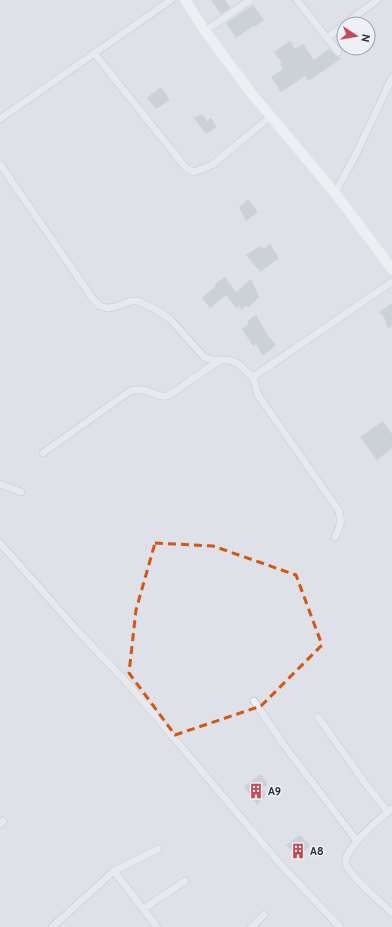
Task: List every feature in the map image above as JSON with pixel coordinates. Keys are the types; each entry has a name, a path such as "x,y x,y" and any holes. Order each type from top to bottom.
{"street":[{"path":"0,119 171,0"},
{"path":"185,0 205,31 270,118 335,193 392,269"},
{"path":"205,31 250,0"},
{"path":"297,0 336,49"},
{"path":"355,16 377,0"},
{"path":"327,38 336,31"},
{"path":"94,53 186,168 194,172 212,165 270,118"},
{"path":"335,193 355,156 392,78"},
{"path":"0,164 93,299 100,306 115,307 131,301 138,301 170,319 204,357 237,363 253,377 258,395 339,511 341,519 340,527 335,536"},
{"path":"253,377 392,282"},
{"path":"42,453 130,391 142,389 160,396 168,396 220,360"},
{"path":"0,484 21,492"},
{"path":"0,543 76,629 130,686 282,866 340,927"},
{"path":"254,701 284,745 357,841"},
{"path":"318,717 365,783 390,810 357,841 346,858 347,868 392,913"},
{"path":"57,925 114,871 123,865 158,849"},
{"path":"114,871 157,927"},
{"path":"143,909 185,881"},
{"path":"251,927 264,915"}],"highlighted area":[{"path":"155,543 213,546 296,575 322,645 261,706 175,735 129,673 136,610"}],"building":[{"path":"211,0 225,0 230,8 221,14"},
{"path":"253,5 264,20 236,38 226,23"},
{"path":"290,41 295,49 303,44 314,60 329,49 341,59 308,81 305,76 281,92 271,77 283,69 280,64 282,63 274,52"},
{"path":"161,87 170,100 156,109 147,98"},
{"path":"202,114 207,121 211,118 217,127 206,134 194,118"},
{"path":"248,199 258,212 246,221 239,207"},
{"path":"270,244 279,258 260,272 246,255 260,246 264,249"},
{"path":"225,277 236,292 251,279 259,297 249,307 245,306 242,310 239,306 236,308 226,295 210,308 202,298 216,286 215,284"},
{"path":"392,303 392,325 388,329 384,317 379,312"},
{"path":"256,315 269,337 276,345 263,356 256,344 253,346 242,329 249,324 247,321"},
{"path":"383,421 392,434 392,448 377,460 360,437"},
{"name":"A9","path":"261,774 268,785 262,788 266,794 257,805 244,786"},
{"name":"A8","path":"300,835 310,845 299,857 286,845"}],"place":[{"name":"A9","path":"256,791"},
{"name":"A8","path":"298,851"}]}
